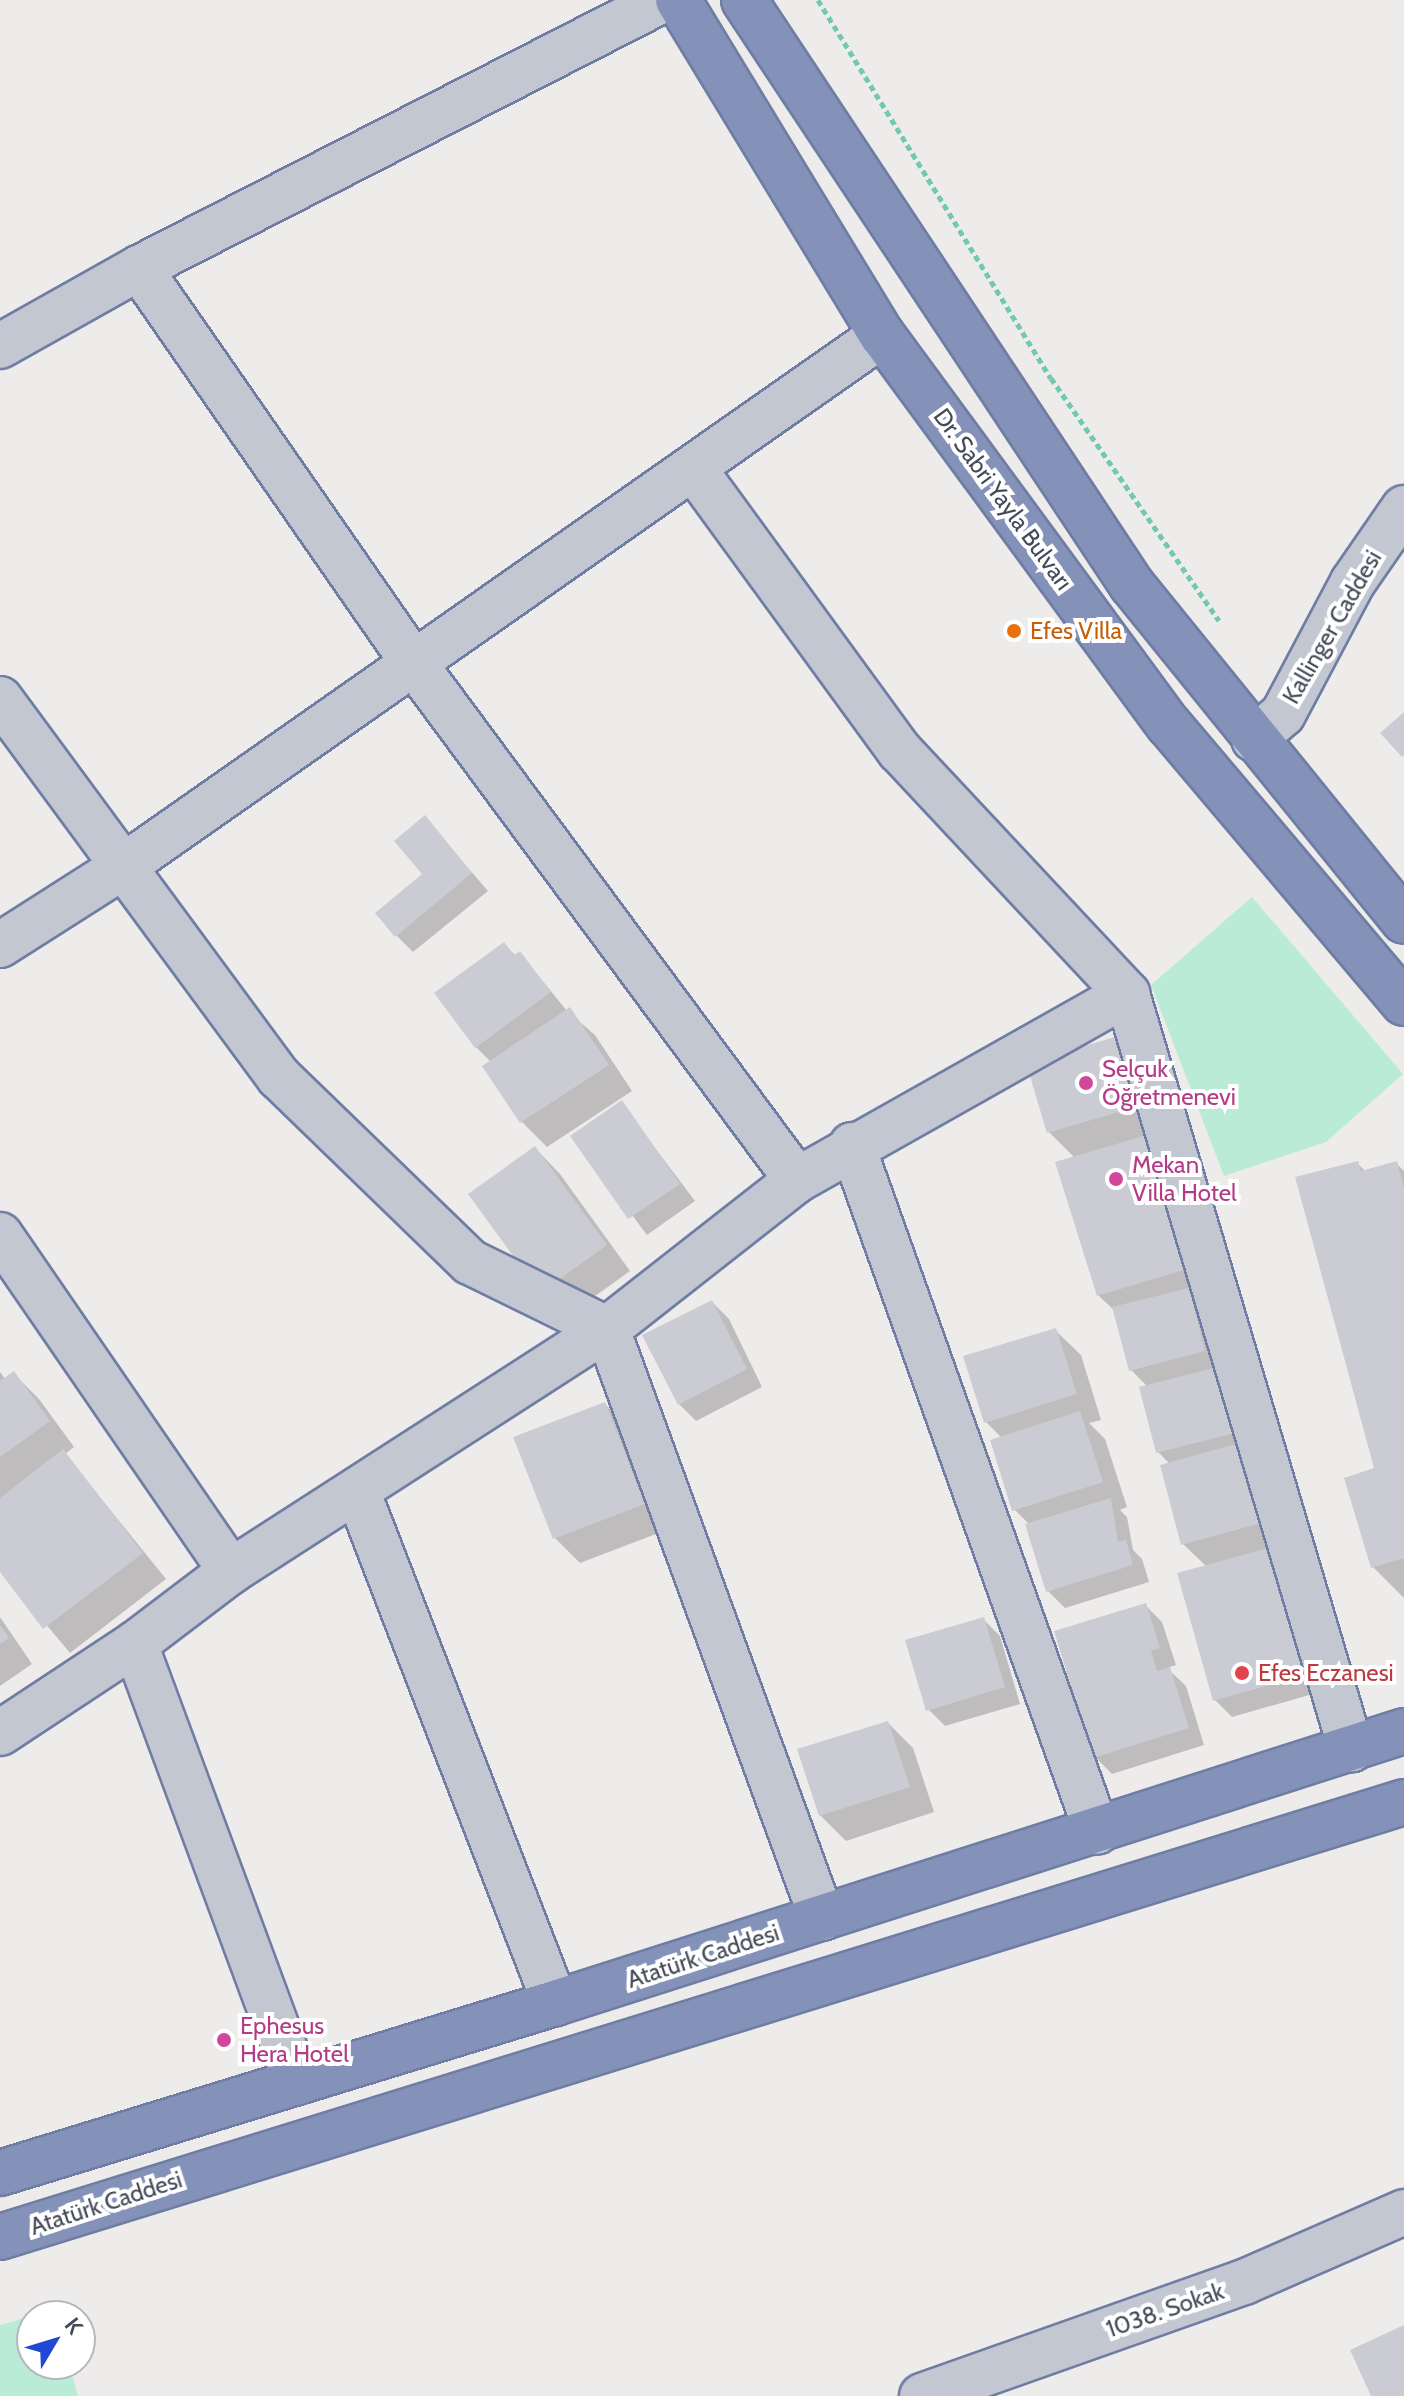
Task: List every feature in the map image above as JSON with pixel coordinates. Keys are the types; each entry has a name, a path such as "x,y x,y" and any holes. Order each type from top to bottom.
{"highway":[{"name":"Dr. Sabri Yayla Bulvarı","path":"678,0 882,335 1169,725 1404,1003"},
{"path":"744,0 1132,585 1404,921"},
{"name":"Atatürk Caddesi","path":"0,2173 555,2003 1097,1832 1404,1731"},
{"name":"Atatürk Caddesi","path":"0,2237 1404,1802"}],"street":[{"path":"0,346 139,268 663,0"},
{"path":"139,268 413,662 797,1180"},
{"path":"0,945 121,868 882,335"},
{"path":"694,469 900,751 1127,994 1351,1749"},
{"name":"Kallinger Caddesi","path":"1254,739 1283,714 1353,582 1404,508"},
{"path":"0,699 121,868 279,1077 470,1262 607,1329 822,1918"},
{"path":"0,1733 135,1644 231,1571 358,1493 607,1329 797,1180 852,1145 1127,994"},
{"path":"852,1145 1097,1832"},
{"path":"0,1235 231,1571"},
{"path":"358,1493 555,2003"},
{"path":"135,1644 297,2082"},
{"name":"1038. Sokak","path":"922,2396 1244,2282 1404,2212"}],"path":[{"path":"818,0 1051,378 1220,623"}],"green space":[{"path":"1252,897 1403,1074 1326,1142 1224,1176 1151,985"},
{"path":"16,2320 16,2380 74,2380 78,2396 0,2396 0,2325"}],"building":[{"path":"1404,712 1404,755 1402,757 1380,733"},
{"path":"425,815 472,873 395,937 375,913 422,874 394,841"},
{"path":"504,942 514,955 520,951 551,992 475,1048 434,993"},
{"path":"570,1007 609,1065 520,1123 482,1066"},
{"name":"Selçuk Öğretmenevi","path":"1125,1034 1146,1104 1047,1133 1026,1063"},
{"path":"622,1100 680,1184 628,1219 570,1136"},
{"path":"1157,1132 1197,1266 1097,1296 1055,1162"},
{"path":"535,1146 607,1245 540,1293 468,1194"},
{"path":"1358,1161 1361,1171 1397,1161 1404,1189 1404,1558 1371,1568 1344,1478 1374,1468 1295,1177"},
{"path":"1189,1288 1205,1351 1129,1371 1112,1307"},
{"path":"712,1300 747,1369 678,1405 642,1335"},
{"path":"1056,1328 1077,1394 984,1423 963,1356"},
{"path":"1226,1365 1243,1431 1156,1453 1139,1387"},
{"path":"14,1371 50,1421 0,1457 0,1381"},
{"path":"605,1402 645,1504 553,1539 513,1437"},
{"path":"1080,1411 1103,1482 1012,1511 990,1440"},
{"path":"1243,1442 1265,1522 1181,1545 1160,1465"},
{"path":"63,1449 143,1553 43,1629 0,1572 0,1498"},
{"path":"1111,1498 1118,1542 1126,1540 1133,1565 1046,1592 1025,1524"},
{"path":"1272,1547 1308,1674 1213,1701 1177,1573"},
{"path":"1146,1603 1160,1648 1151,1651 1157,1671 1170,1667 1189,1728 1093,1758 1054,1631"},
{"path":"984,1617 1005,1687 926,1711 905,1640"},
{"path":"0,1625 9,1638 0,1644"},
{"path":"888,1721 910,1787 819,1816 797,1749"},
{"path":"1404,2325 1404,2396 1371,2396 1350,2350"}],"place":[{"name":"Efes Villa","path":"1014,631"},
{"name":"Selçuk Öğretmenevi","path":"1086,1083"},
{"name":"Mekan Villa Hotel","path":"1116,1179"},
{"name":"Efes Eczanesi","path":"1242,1673"},
{"name":"Ephesus Hera Hotel","path":"224,2040"}]}
